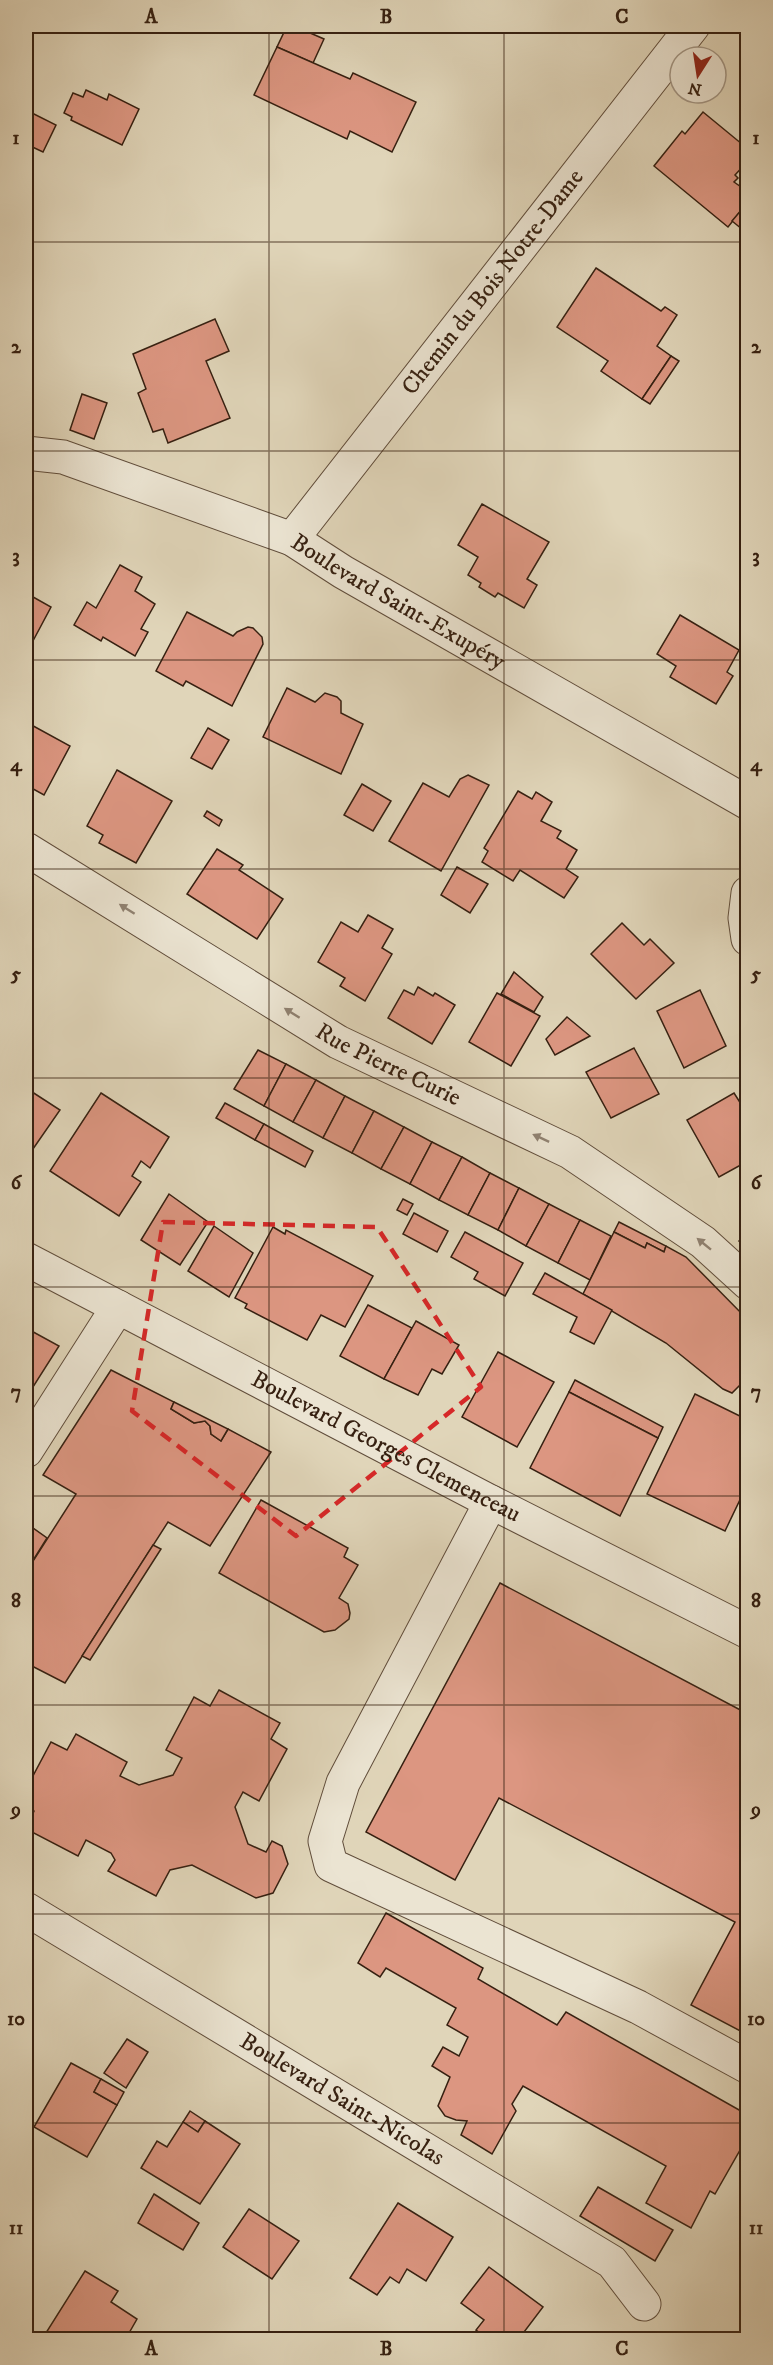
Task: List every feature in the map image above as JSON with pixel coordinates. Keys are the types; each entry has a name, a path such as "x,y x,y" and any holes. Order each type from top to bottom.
{"street":[{"name":"Chemin du Bois Notre-Dame","path":"292,539 693,26"},
{"name":"Boulevard Saint-Exupéry","path":"26,453 63,457 292,539 343,572 747,803"},
{"name":"Rue Pierre Curie","path":"26,849 338,1042 570,1152 703,1242 747,1283"},
{"path":"747,893 745,918 747,939"},
{"name":"Boulevard Georges Clemenceau","path":"26,1259 491,1502 747,1632"},
{"path":"26,1451 118,1307"},
{"path":"491,1502 343,1783 325,1841 331,1865 638,2007 747,2067"},
{"name":"Boulevard Saint-Nicolas","path":"26,1909 612,2262 644,2304"}],"highlighted area":[{"path":"163,1222 377,1227 481,1387 296,1536 132,1411"}],"building":[{"path":"287,26 294,26 324,39 313,63 277,47"},
{"path":"277,47 350,79 353,73 416,102 392,152 350,131 347,139 254,95"},
{"path":"86,90 107,100 109,94 139,109 122,145 71,120 72,117 64,113 73,93 83,97"},
{"path":"26,110 56,125 43,152 26,144"},
{"path":"703,112 748,149 748,161 735,175 738,178 734,182 748,192 748,202 728,227 654,166 682,131 685,134"},
{"path":"748,202 748,234 732,221"},
{"path":"596,268 661,311 665,307 677,315 657,346 671,356 642,399 601,371 608,361 557,327"},
{"path":"215,319 229,351 206,361 230,418 168,443 163,429 153,432 138,393 146,389 133,354"},
{"path":"671,356 679,361 650,404 642,399"},
{"path":"82,394 107,403 94,439 70,430"},
{"path":"482,504 549,542 527,579 537,585 524,608 498,593 495,597 479,587 481,583 468,575 478,557 458,545"},
{"path":"120,565 142,577 135,591 155,604 141,629 148,632 135,656 103,637 101,641 74,625 87,602 96,608"},
{"path":"26,593 51,607 26,654"},
{"path":"187,612 233,636 248,627 253,628 262,637 263,644 232,706 186,681 183,686 156,671"},
{"path":"680,615 739,650 727,672 733,676 716,704 670,677 676,666 657,654"},
{"path":"287,688 315,702 325,693 337,697 341,701 341,713 363,724 341,774 263,737"},
{"path":"26,722 70,746 44,795 26,785"},
{"path":"208,728 229,740 212,769 191,758"},
{"path":"117,770 172,801 136,863 99,843 103,835 87,826"},
{"path":"468,775 489,785 441,871 389,841 423,783 449,797 460,779"},
{"path":"362,784 391,801 373,831 344,815"},
{"path":"518,791 532,799 536,792 552,802 541,821 561,831 557,838 577,850 566,869 578,877 564,898 520,870 513,881 482,862 488,851 484,848"},
{"path":"207,811 222,820 219,826 204,816"},
{"path":"217,849 243,865 239,870 283,899 257,939 187,894"},
{"path":"457,867 488,884 470,913 441,895"},
{"path":"368,915 393,929 382,948 392,954 365,1001 340,986 345,978 318,962 341,922 358,932"},
{"path":"622,923 644,945 650,939 674,963 636,999 591,954"},
{"path":"514,972 543,997 534,1012 501,994"},
{"path":"418,987 433,996 435,993 455,1005 432,1044 388,1018 404,990 414,995"},
{"path":"700,990 726,1046 684,1068 657,1011"},
{"path":"497,993 540,1016 511,1066 469,1042"},
{"path":"567,1017 590,1036 555,1055 546,1039"},
{"path":"634,1048 659,1094 611,1118 586,1072"},
{"path":"258,1050 286,1064 264,1106 234,1089"},
{"path":"286,1064 316,1080 293,1122 264,1106"},
{"path":"316,1080 345,1096 323,1138 293,1122"},
{"path":"26,1088 60,1110 26,1159"},
{"path":"101,1093 169,1137 150,1168 141,1161 132,1176 141,1182 119,1216 50,1171"},
{"path":"734,1093 748,1115 748,1161 719,1177 687,1120"},
{"path":"345,1096 374,1111 352,1153 323,1138"},
{"path":"225,1103 264,1124 255,1140 216,1118"},
{"path":"374,1111 404,1127 381,1169 352,1153"},
{"path":"264,1124 313,1151 305,1167 255,1140"},
{"path":"404,1127 432,1142 410,1184 381,1169"},
{"path":"432,1142 462,1157 439,1200 410,1184"},
{"path":"462,1157 490,1173 468,1215 439,1200"},
{"path":"490,1173 519,1188 498,1230 468,1215"},
{"path":"519,1188 549,1204 526,1246 498,1230"},
{"path":"169,1194 208,1222 180,1265 141,1240"},
{"path":"403,1199 413,1204 407,1215 397,1210"},
{"path":"549,1204 580,1220 558,1263 526,1246"},
{"path":"414,1213 448,1231 437,1252 403,1234"},
{"path":"580,1220 611,1236 590,1280 558,1263"},
{"path":"619,1222 666,1246 664,1252 647,1243 645,1248 614,1232"},
{"path":"214,1226 253,1253 229,1297 188,1271"},
{"path":"273,1227 285,1234 286,1230 373,1276 345,1327 321,1315 307,1340 245,1308 247,1304 235,1298"},
{"path":"465,1232 523,1263 505,1296 474,1279 478,1272 451,1257"},
{"path":"614,1232 645,1248 647,1243 664,1252 666,1246 686,1257 748,1320 748,1377 732,1393 723,1389 666,1343 583,1294"},
{"path":"748,1233 748,1250 739,1241"},
{"path":"545,1273 612,1310 594,1344 570,1332 577,1317 533,1294"},
{"path":"368,1305 412,1328 384,1379 340,1356"},
{"path":"416,1321 459,1345 442,1374 432,1369 418,1395 384,1379"},
{"path":"26,1328 59,1346 26,1398"},
{"path":"498,1352 554,1382 517,1447 462,1417"},
{"path":"111,1370 174,1402 171,1409 194,1423 205,1421 210,1426 211,1434 221,1441 228,1429 271,1452 210,1546 168,1522 65,1683 26,1663 26,1572 76,1494 43,1475"},
{"path":"575,1380 663,1427 658,1438 569,1392"},
{"path":"569,1392 658,1438 620,1516 530,1468"},
{"path":"695,1394 748,1420 748,1483 725,1531 647,1494"},
{"path":"174,1402 228,1429 221,1441 211,1434 210,1426 205,1421 194,1423 171,1409"},
{"path":"261,1500 348,1548 344,1557 358,1565 339,1598 348,1604 349,1619 335,1630 324,1632 219,1573"},
{"path":"26,1523 47,1538 32,1562 26,1558"},
{"path":"153,1545 161,1549 90,1660 82,1656"},
{"path":"500,1583 748,1714 748,2035 691,2005 735,1922 499,1798 455,1880 366,1832"},
{"path":"219,1690 280,1723 271,1739 287,1749 259,1801 243,1792 235,1807 248,1844 266,1852 272,1841 282,1846 288,1864 273,1893 256,1898 192,1865 170,1870 156,1896 108,1871 115,1860 111,1853 86,1840 78,1856 26,1829 34,1811 26,1807 26,1789 51,1742 67,1750 76,1734 127,1762 120,1776 139,1785 173,1775 182,1758 166,1750 194,1697 210,1706"},
{"path":"386,1913 483,1968 478,1979 557,2025 566,2012 748,2115 748,2136 715,2194 710,2191 691,2228 646,2203 666,2166 523,2086 512,2104 516,2111 492,2154 461,2135 467,2121 445,2116 438,2106 450,2077 432,2066 443,2047 459,2056 468,2037 447,2025 456,2008 386,1968 380,1977 358,1963"},
{"path":"127,2039 148,2052 126,2088 104,2073"},
{"path":"71,2063 101,2079 94,2092 117,2105 87,2157 34,2127"},
{"path":"101,2079 124,2092 117,2105 94,2092"},
{"path":"190,2111 205,2121 198,2132 183,2122"},
{"path":"205,2121 240,2144 200,2204 141,2168 157,2141 167,2147 183,2122 198,2132"},
{"path":"598,2187 673,2230 655,2261 580,2216"},
{"path":"154,2194 199,2223 183,2250 138,2223"},
{"path":"398,2203 453,2237 426,2281 407,2269 399,2283 390,2277 377,2295 350,2278"},
{"path":"249,2209 299,2241 272,2279 223,2247"},
{"path":"489,2267 543,2307 518,2340 489,2340 476,2330 484,2320 461,2303"},
{"path":"85,2271 118,2291 111,2302 137,2319 125,2340 50,2340 44,2336"}]}
